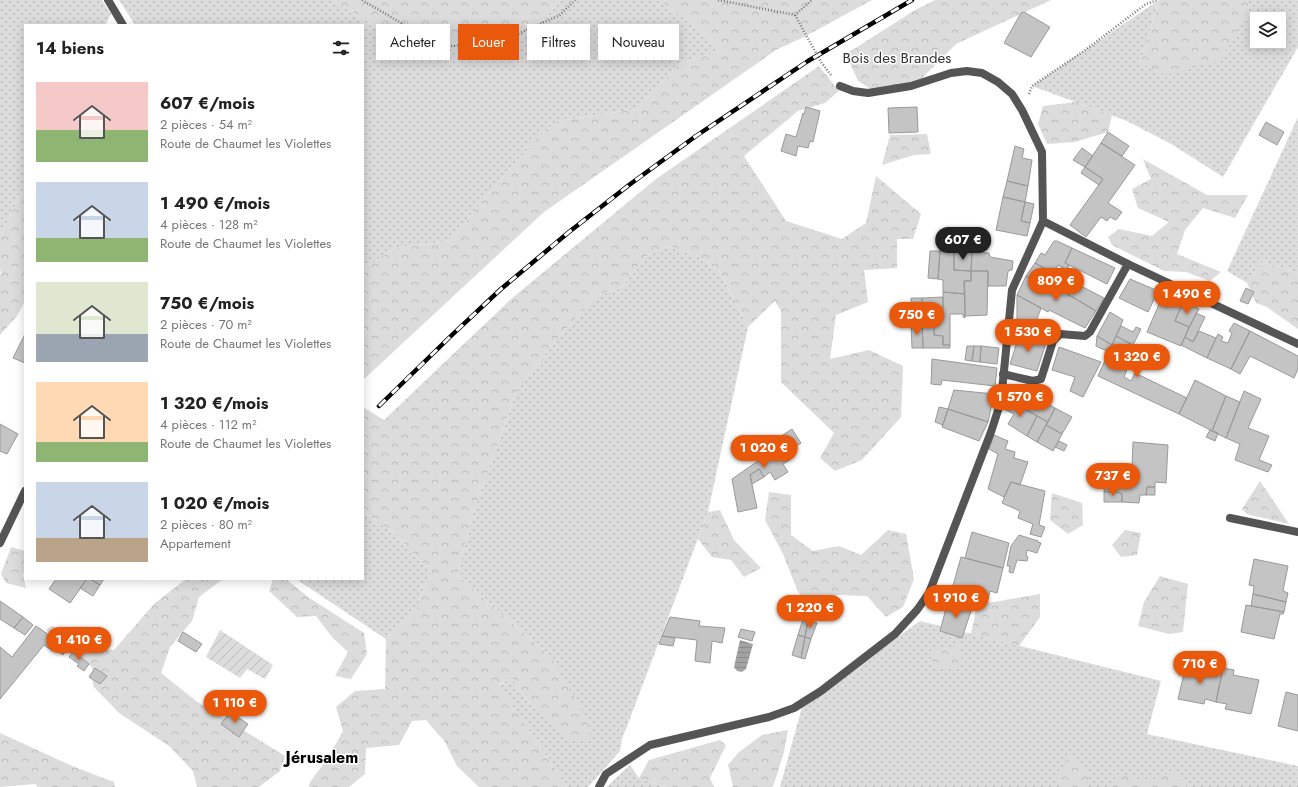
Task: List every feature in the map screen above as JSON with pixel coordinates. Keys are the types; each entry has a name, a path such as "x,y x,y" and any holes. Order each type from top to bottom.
{"street":[{"path":"108,0 123,24"},
{"path":"599,787 606,774 650,745 769,717 794,708 821,691 894,634 917,610 929,593 991,432 1000,401 1012,290 1043,221 1042,152 1022,110 1012,94 998,82 982,73 967,71 951,73 911,86 868,93 853,91 840,86"},
{"path":"1043,221 1128,264 1298,344"},
{"path":"1003,374 1033,382 1042,379 1053,341 1060,334 1085,336 1090,332 1128,264"},
{"path":"0,543 24,493"},
{"path":"1230,518 1298,532"}],"path":[{"path":"362,0 442,47 502,41 560,15 575,0"},
{"path":"718,0 794,15 820,62 840,86"},
{"path":"794,15 812,0"},
{"path":"1022,110 1032,86 1084,51 1146,4 1158,0"}],"green space":[{"path":"0,0 102,0 111,14 106,24 24,24 24,188 0,236"},
{"path":"119,0 334,0 376,28 376,60 450,60 450,45 458,43 458,60 519,60 519,26 527,24 527,60 590,60 590,24 528,24 543,20 561,0 658,0 692,23 722,50 679,64 637,109 558,121 538,137 488,194 450,241 394,248 364,269 364,24 134,24"},
{"path":"334,0 561,0 543,20 519,26 519,24 458,24 458,43 450,45 450,24 376,24 376,28"},
{"path":"658,0 872,0 802,38 776,50 544,212 364,379 364,269 394,248 450,241 488,194 538,137 558,121 637,109 679,64 722,50 692,23"},
{"name":"Bois des Brandes","path":"935,0 1051,0 956,44 914,86 877,93 858,81 846,54 915,10"},
{"path":"1159,0 1140,63 1249,8 1247,0 1298,0 1298,47 1223,177 1173,145 1127,121 1032,86"},
{"path":"1159,0 1247,0 1249,8 1221,60 1165,75 1140,63"},
{"path":"819,66 839,91 825,103 798,111 744,156 786,221 842,239 866,223 876,176 921,214 913,239 897,239 897,268 864,270 868,302 836,315 830,359 869,350 903,366 901,417 862,460 835,471 820,458 834,433 781,382 781,311 775,301 748,327 720,272 696,255 668,246 645,257 622,287 598,295 562,333 518,388 473,513 457,575 550,656 589,722 590,739 569,741 532,706 511,677 499,685 567,787 479,787 457,766 445,742 426,720 412,721 399,745 366,748 365,774 349,787 309,787 310,782 328,758 343,731 336,707 355,691 385,689 386,639 417,608 431,572 395,533 364,513 364,408 384,420 511,299 656,179"},
{"path":"1075,102 1112,115 1108,132 1075,142 1047,144 1038,124 1043,106"},
{"path":"1298,117 1298,273 1261,262 1247,283 1227,271"},
{"path":"927,134 931,154 914,155 882,165 890,135"},
{"path":"1143,159 1207,195 1248,195 1235,218 1203,208 1185,230 1177,254 1221,272 1210,281 1186,272 1164,271 1112,245 1108,237 1119,229 1152,236 1169,222 1138,208 1132,189 1151,179"},
{"path":"24,188 24,303 17,316 0,335 1,274 0,236"},
{"path":"668,246 696,255 720,272 748,327 708,512 622,738 620,751 588,787 567,787 499,686 511,677 532,706 550,656 457,575 473,513 518,388 562,333 598,295 622,287 645,257"},
{"path":"1261,262 1298,273 1298,329 1267,307 1256,303 1247,283"},
{"path":"1260,481 1289,524 1247,514 1242,509"},
{"path":"769,492 791,495 791,535 813,551 839,546 861,555 888,530 906,534 914,579 903,607 886,617 867,596 837,595 820,616 810,614 796,587 783,554 765,520"},
{"path":"1052,493 1082,503 1083,525 1068,534 1050,520"},
{"path":"720,510 734,540 761,568 744,577 731,560 712,557 698,539 708,512"},
{"path":"364,513 395,533 431,572 417,608 386,639 298,580 364,580"},
{"path":"1125,530 1141,533 1137,555 1121,557 1112,545"},
{"path":"11,547 24,551 23,574 26,588 6,583 1,574"},
{"path":"1160,576 1188,584 1183,632 1169,634 1138,626 1144,602"},
{"path":"185,580 222,580 199,597 192,621 170,647 161,673 196,701 285,756 280,771 259,787 197,787 193,771 169,746 119,713 93,686 92,667 46,630 52,626 95,649 114,650 154,604"},
{"path":"273,580 287,580 308,597 364,633 367,654 351,679 335,676 348,652 332,637 316,616 297,617 269,591"},
{"path":"1040,594 1040,617 1019,646 971,634 977,605"},
{"path":"920,621 1161,681 1147,734 1298,766 1298,787 780,787 802,707"},
{"path":"220,630 273,665 265,679 247,669 240,678 206,657"},
{"path":"959,645 962,660 954,669 934,669 932,651"},
{"path":"788,730 784,752 772,787 731,787 733,786 728,765 739,752 762,735"},
{"path":"0,733 72,766 114,782 115,787 38,787 35,784 0,787"},
{"path":"720,740 726,745 710,778 714,787 666,787 639,778 649,760"},
{"path":"1069,756 1090,776 1083,787 1060,787 1057,780"},
{"path":"630,765 639,778 666,787 607,787"},
{"path":"1173,771 1185,781 1186,787 1114,787 1116,774 1148,782"}],"shaded area":[{"path":"740,640 753,644 746,669 742,672 737,671 734,667"}],"building":[{"path":"1024,12 1050,27 1031,57 1004,43 1021,13"},
{"path":"806,107 820,111 813,142 810,141 808,148 798,146 796,156 781,151 786,134 796,137"},
{"path":"917,107 918,132 889,133 888,108"},
{"path":"1266,122 1284,132 1277,145 1259,135"},
{"path":"1108,132 1129,146 1122,156 1101,143"},
{"path":"1101,143 1135,165 1108,203 1122,212 1116,220 1110,217 1107,221 1101,217 1086,237 1070,225 1103,179 1085,167"},
{"path":"1015,146 1024,149 1022,158 1032,160 1028,186 1007,181"},
{"path":"1082,148 1093,156 1085,167 1073,160"},
{"path":"1085,167 1103,179 1099,185 1081,173"},
{"path":"1007,181 1028,186 1025,202 1003,197"},
{"path":"1003,197 1025,202 1021,221 1030,223 1027,236 996,230"},
{"path":"1025,202 1034,204 1030,223 1021,221"},
{"path":"1054,241 1072,248 1065,263 1069,265 1067,270 1058,265 1053,273 1035,263 1041,253 1045,255"},
{"path":"1072,248 1115,268 1107,284 1065,263"},
{"path":"930,251 940,251 938,279 928,278"},
{"path":"940,251 954,251 954,270 971,271 971,281 964,281 965,294 943,292 943,280 938,279"},
{"path":"954,251 972,252 971,271 954,270"},
{"path":"972,252 989,253 990,257 1013,261 1012,270 1008,271 1006,286 988,286 988,271 971,271"},
{"path":"1035,263 1053,273 1044,287 1026,276"},
{"path":"971,271 988,271 987,315 965,316 964,281 971,281"},
{"path":"1054,272 1104,298 1096,311 1047,282"},
{"path":"1026,276 1044,287 1047,282 1096,311 1085,328 1049,310 1048,312 1017,295"},
{"path":"1130,279 1158,291 1148,312 1119,298"},
{"path":"1246,288 1254,292 1248,304 1240,301"},
{"path":"943,292 965,294 965,318 963,317 963,314 950,314 950,345 943,345 943,336 934,335 935,310 943,309"},
{"path":"1164,293 1183,302 1175,321 1189,327 1181,346 1147,332"},
{"path":"1017,295 1041,308 1033,330 1017,325"},
{"path":"943,297 943,309 935,310 935,313 929,313 929,323 922,323 922,298"},
{"path":"911,298 922,298 922,324 911,323"},
{"path":"1183,302 1199,309 1189,327 1175,321"},
{"path":"1110,312 1123,320 1112,345 1097,336"},
{"path":"929,313 935,313 934,335 943,336 943,345 950,345 950,348 923,348 922,323 929,323"},
{"path":"1196,313 1205,317 1193,342 1185,337"},
{"path":"911,323 922,324 923,348 912,348"},
{"path":"1234,323 1250,331 1231,369 1207,358 1218,334 1223,337 1221,341 1228,343 1232,333 1229,331"},
{"path":"1121,326 1133,332 1136,327 1141,329 1133,345 1116,336"},
{"path":"1023,327 1036,330 1033,339 1021,336"},
{"path":"1199,331 1216,338 1207,358 1181,345 1185,337 1193,342"},
{"path":"1250,331 1298,356 1298,369 1294,378 1250,356 1240,374 1231,369"},
{"path":"1018,335 1046,343 1037,371 1010,364"},
{"path":"24,336 24,363 13,358"},
{"path":"1097,336 1112,345 1109,352 1096,346"},
{"path":"1116,336 1136,347 1124,377 1131,381 1135,373 1187,398 1179,414 1098,376"},
{"path":"967,346 974,346 972,361 965,360"},
{"path":"974,346 981,346 980,362 972,361"},
{"path":"981,346 999,348 997,364 980,362"},
{"path":"1059,347 1101,362 1083,397 1070,391 1075,377 1052,370"},
{"path":"932,359 997,368 995,386 942,380 941,385 931,384"},
{"path":"1195,380 1226,396 1212,431 1179,414"},
{"path":"1015,386 1055,408 1048,422 1007,399"},
{"path":"954,390 994,394 988,422 948,409"},
{"path":"1244,391 1261,399 1248,428 1269,436 1259,460 1272,465 1268,472 1235,460 1240,444 1226,438"},
{"path":"1226,396 1240,402 1226,438 1212,431"},
{"path":"1007,399 1037,416 1027,436 1008,424 1014,414 1004,409"},
{"path":"939,407 948,409 943,425 935,422"},
{"path":"1055,408 1072,417 1062,434 1046,425"},
{"path":"948,409 988,422 979,441 942,427"},
{"path":"1037,416 1048,422 1037,442 1027,436"},
{"path":"0,424 18,434 7,454 0,451"},
{"path":"1046,425 1062,434 1053,451 1037,442"},
{"path":"792,429 801,443 787,452 791,459 783,464 788,472 775,480 770,472 764,477 759,469 750,475 757,508 738,512 732,479 758,461 754,454"},
{"path":"1210,430 1218,433 1215,441 1206,437"},
{"path":"994,435 1008,441 1005,449 1015,452 1014,458 1028,462 1020,485 1011,482 1004,497 988,489 998,454 989,449"},
{"path":"1059,441 1067,445 1064,451 1055,447"},
{"path":"1133,442 1168,445 1166,483 1155,482 1155,487 1147,487 1146,495 1140,495 1139,503 1122,502 1122,494 1117,492 1104,492 1105,478 1123,479 1124,468 1132,468"},
{"path":"759,469 764,477 752,484 750,475"},
{"path":"1011,482 1045,491 1039,525 1045,527 1041,537 1030,534 1033,524 1018,518 1020,511 1002,503"},
{"path":"1147,487 1155,487 1155,495 1146,495"},
{"path":"1104,492 1117,492 1122,494 1122,502 1104,502"},
{"path":"972,532 1009,543 1003,568 965,558"},
{"path":"1019,535 1041,543 1037,553 1027,550 1027,561 1017,560 1013,573 1009,572 1010,566 1007,566 1011,546"},
{"path":"961,557 1003,568 997,593 990,591 988,599 952,589"},
{"path":"1254,559 1288,566 1283,591 1288,593 1286,602 1253,594 1254,586 1249,585"},
{"path":"55,580 86,580 70,603 49,589"},
{"path":"86,580 92,580 100,585 93,596 80,588"},
{"path":"92,580 103,580 100,585"},
{"path":"1253,594 1286,602 1284,612 1251,606"},
{"path":"0,601 23,617 14,628 0,619"},
{"path":"948,601 972,608 962,638 940,631"},
{"path":"1246,605 1284,612 1283,614 1280,614 1274,639 1241,632"},
{"path":"23,617 33,625 25,635 14,628"},
{"path":"670,617 700,621 699,626 725,628 722,643 712,641 710,663 695,661 697,640 662,636"},
{"path":"803,619 808,620 805,637 798,635"},
{"path":"808,620 817,623 811,639 805,637"},
{"path":"36,626 68,648 63,655 55,649 53,651 44,645 0,699 0,647 12,657"},
{"path":"741,629 755,632 752,641 738,637"},
{"path":"183,632 202,644 196,652 178,641"},
{"path":"798,635 805,637 801,658 792,655"},
{"path":"662,636 675,638 673,646 659,644"},
{"path":"805,637 811,639 805,659 801,658"},
{"path":"73,652 89,664 84,671 77,666 79,664 69,657"},
{"path":"1186,665 1211,671 1212,666 1223,668 1216,702 1205,699 1204,704 1178,699"},
{"path":"95,668 107,676 100,684 89,677"},
{"path":"1223,668 1234,670 1233,675 1259,680 1251,714 1225,709 1227,704 1216,702"},
{"path":"1286,692 1298,695 1298,731 1278,726"},
{"path":"230,712 248,724 239,737 221,724"}],"railway":[{"path":"379,406 501,289 569,232 629,185 696,136 808,61 912,0"}],"district":[{"name":"Jérusalem","path":"322,757"}]}
